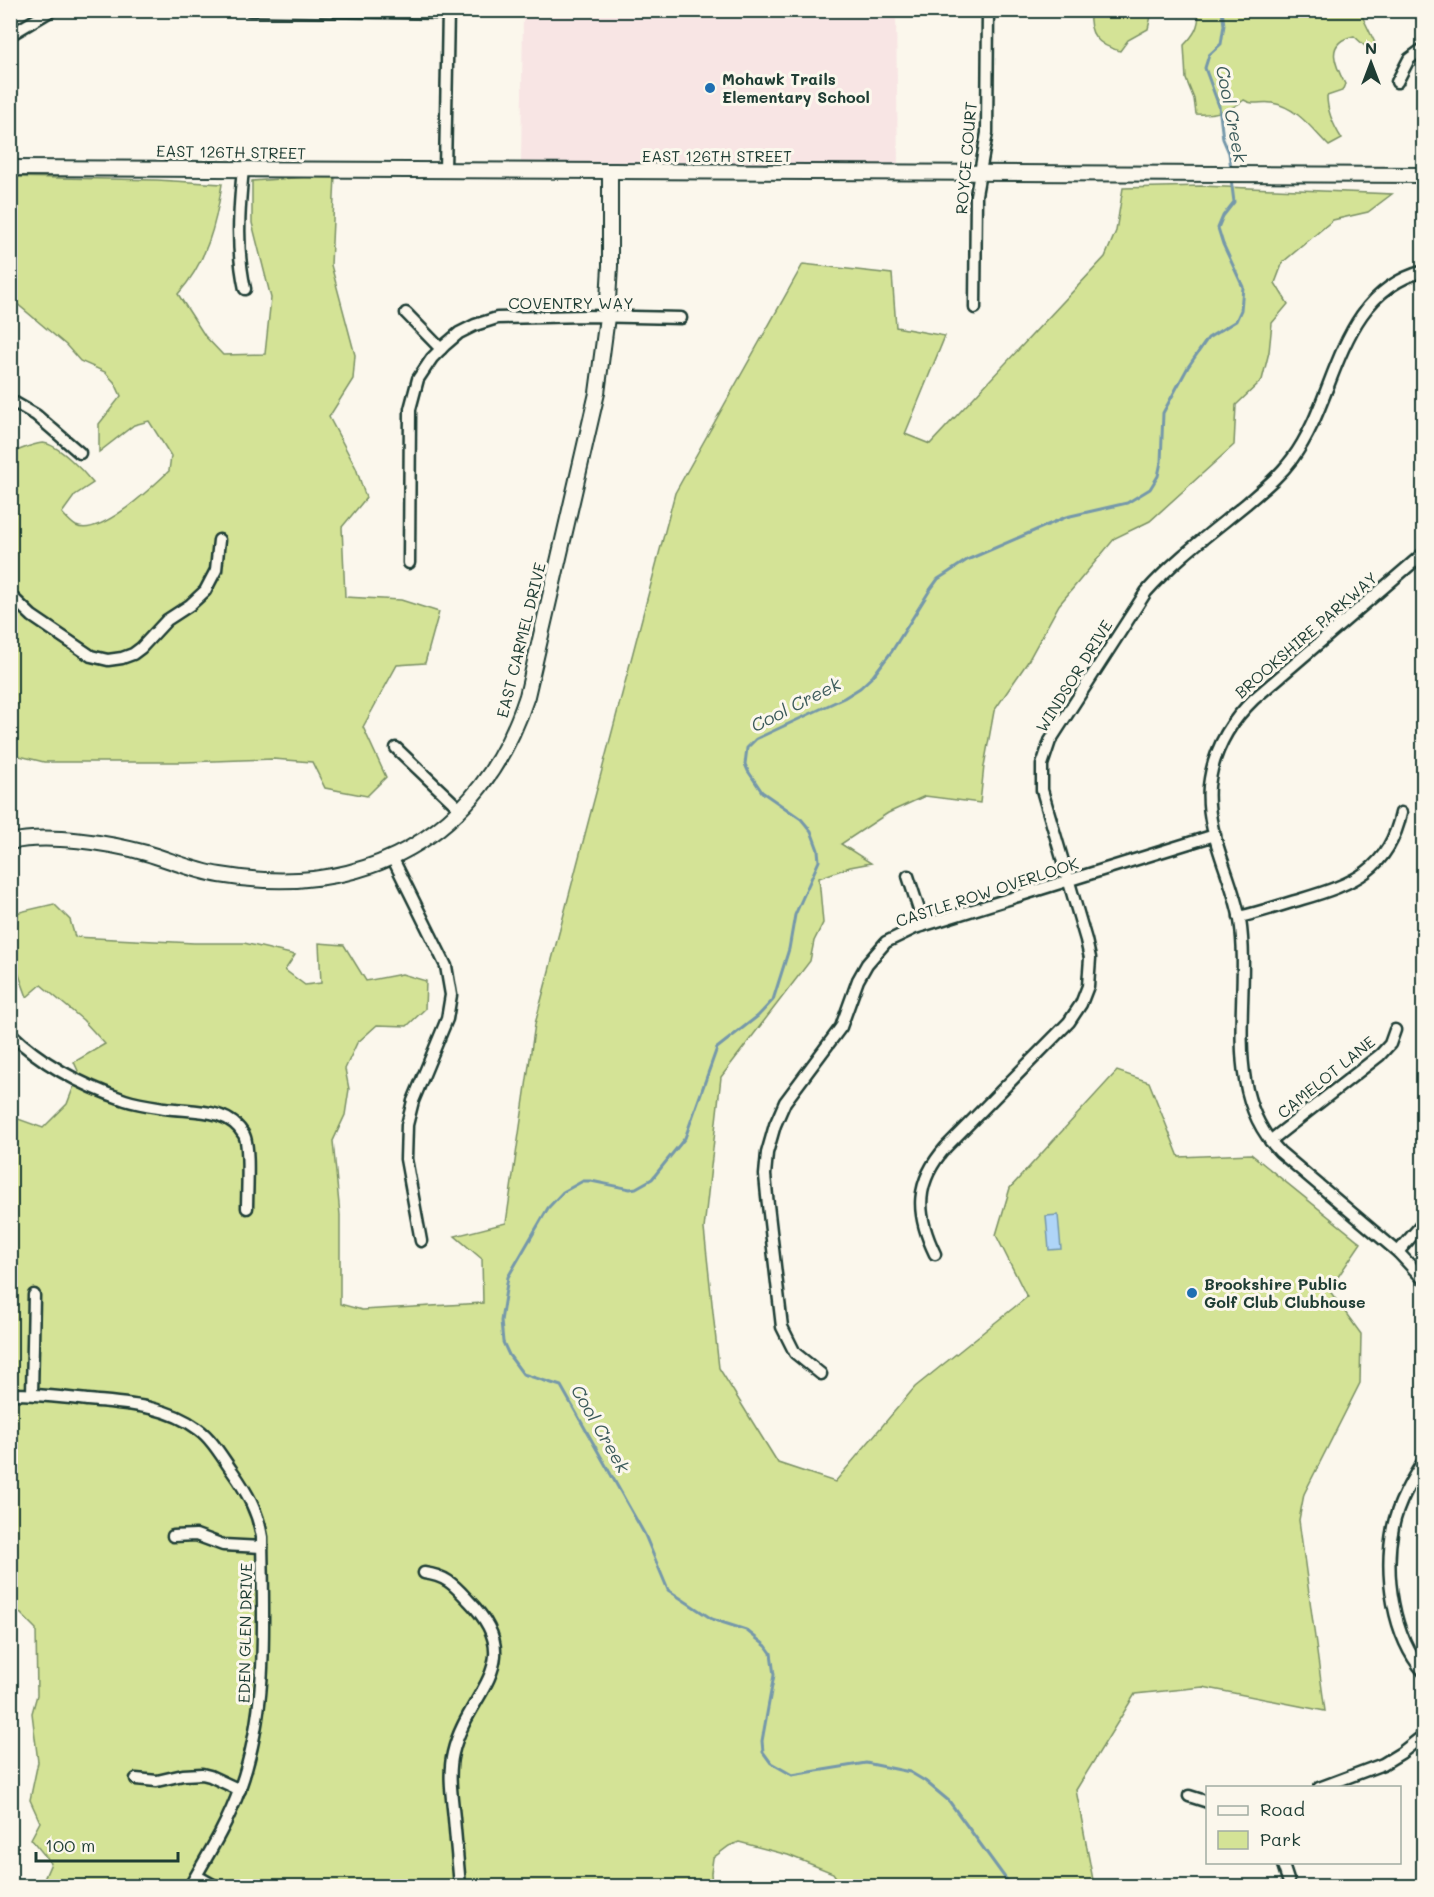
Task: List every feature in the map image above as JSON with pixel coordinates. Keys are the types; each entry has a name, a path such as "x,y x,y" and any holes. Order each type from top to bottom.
{"street":[{"path":"10,34 52,10"},
{"path":"250,10 448,12 445,170"},
{"name":"ROYCE COURT","path":"975,308 976,195 987,133 988,10"},
{"path":"1397,82 1409,59 1424,48"},
{"name":"EAST 126TH STREET","path":"10,168 1424,175"},
{"path":"243,169 238,248 245,289"},
{"name":"EAST CARMEL DRIVE","path":"10,842 44,838 94,843 143,852 218,875 268,880 330,877 357,871 393,857 424,840 460,809 484,783 503,754 517,726 526,696 597,393 607,317 610,266 610,172"},
{"name":"WINDSOR DRIVE","path":"935,1254 926,1235 920,1213 922,1193 931,1166 946,1147 1069,1022 1086,994 1090,958 1042,790 1042,765 1050,741 1146,592 1163,574 1272,482 1297,453 1354,327 1365,309 1393,284 1424,271"},
{"path":"406,313 441,349"},
{"name":"COVENTRY WAY","path":"409,563 410,409 418,379 441,349 459,333 497,318 681,318"},
{"path":"10,400 36,415 80,453"},
{"path":"10,595 32,616 91,656 108,660 122,658 141,648 167,620 190,605 205,591 216,570 219,540"},
{"name":"BROOKSHIRE PARKWAY","path":"1424,553 1236,717 1219,746 1212,767 1209,802 1215,835 1239,917 1242,947 1243,1074 1251,1107 1260,1127 1280,1152 1398,1252 1424,1280"},
{"path":"396,748 460,809"},
{"path":"1239,917 1329,891 1356,880 1370,870 1390,844 1401,813"},
{"name":"CASTLE ROW OVERLOOK","path":"821,1374 795,1353 782,1327 765,1175 767,1153 785,1102 838,1033 849,1010 858,980 867,964 886,942 905,932 1215,835"},
{"path":"393,857 446,966 451,994 447,1019 413,1101 407,1125 406,1159 421,1241"},
{"path":"908,876 924,925"},
{"name":"CAMELOT LANE","path":"1270,1141 1380,1055 1390,1044 1395,1030"},
{"path":"10,1033 29,1051 54,1069 87,1086 127,1101 164,1108 209,1112 231,1120 245,1137 247,1208"},
{"path":"1398,1252 1424,1222"},
{"path":"32,1394 34,1295"},
{"name":"EDEN GLEN DRIVE","path":"10,1394 32,1394 147,1406 176,1416 199,1430 218,1451 247,1491 260,1521 262,1680 258,1719 240,1790 226,1822 190,1887"},
{"path":"1424,1460 1402,1498 1396,1515 1391,1542 1391,1571 1398,1628 1408,1651 1424,1672"},
{"name":"EDEN GLEN DRIVE","path":"173,1536 196,1535 224,1545 262,1546"},
{"path":"424,1573 436,1574 448,1580 487,1622 495,1644 495,1661 490,1677 461,1728 453,1755 450,1781 460,1887"},
{"path":"1324,1786 1383,1764 1424,1735"},
{"path":"136,1779 163,1781 183,1775 202,1774 240,1790"},
{"path":"1189,1796 1206,1801"},
{"path":"1282,1864 1290,1887"},
{"path":"197,1876 215,1887"}],"shaded area":[{"name":"Mohawk Trails Elementary School","path":"523,11 896,11 898,168 521,165"}],"green space":[{"path":"1365,10 1363,18 1377,47 1368,49 1354,36 1339,43 1335,49 1334,55 1338,69 1345,84 1342,91 1327,96 1327,102 1331,118 1342,139 1329,146 1297,114 1272,103 1251,103 1244,100 1221,112 1196,114 1194,99 1186,79 1184,45 1197,26 1199,12 1195,11"},
{"path":"1090,11 1145,11 1151,16 1148,29 1128,40 1120,51 1105,45 1096,37 1091,26"},
{"path":"335,175 331,265 355,355 353,379 329,417 356,468 366,498 342,527 345,597 401,600 439,612 425,663 397,665 363,727 386,777 367,796 325,788 312,762 273,759 185,762 44,762 11,754 11,453 43,443 56,448 77,466 93,483 75,495 62,513 76,526 86,528 112,518 139,498 169,471 171,456 149,421 134,425 99,452 99,424 121,396 115,383 105,372 80,361 66,345 16,303 11,302 11,177 157,180 222,184 217,214 203,256 196,270 178,294 205,336 223,355 265,354 271,298 252,223 252,181"},
{"path":"1201,186 1392,194 1368,212 1333,220 1283,262 1275,283 1288,304 1272,323 1269,352 1262,380 1236,405 1234,445 1150,521 1115,538 1059,605 1027,663 994,711 980,803 925,796 888,813 841,844 871,863 850,867 819,878 823,923 814,941 810,961 721,1077 704,1229 719,1368 778,1463 835,1482 915,1387 1027,1297 996,1235 1010,1188 1117,1071 1149,1082 1179,1157 1251,1154 1361,1243 1329,1290 1361,1334 1360,1383 1304,1494 1299,1520 1325,1711 1203,1687 1135,1694 1076,1790 1093,1880 1101,1886 842,1886 833,1873 788,1855 739,1842 729,1846 713,1858 712,1886 41,1886 51,1863 31,1839 40,1822 30,1800 38,1762 32,1713 37,1695 36,1629 19,1612 10,1608 10,1116 43,1128 67,1104 79,1073 74,1062 105,1044 83,1020 41,985 27,997 14,961 11,962 11,914 54,904 70,920 75,937 244,943 295,955 285,970 305,985 321,983 319,943 344,945 366,981 402,974 426,981 425,1009 407,1026 377,1025 357,1043 345,1069 349,1089 345,1115 333,1141 340,1215 340,1304 362,1310 483,1303 482,1259 455,1236 506,1223 535,1024 675,493 803,264 892,274 896,327 945,336 905,434 930,444 1105,257 1116,231 1123,188"}],"water":[{"path":"1058,1215 1061,1249 1049,1250 1046,1216"}],"waterway":[{"name":"Cool Creek","path":"1222,10 1224,25 1221,44 1209,55 1205,68 1219,106 1223,139 1229,153 1231,169"},
{"name":"Cool Creek","path":"1011,1886 949,1801 910,1772 866,1763 792,1775 771,1763 763,1752 762,1741 774,1675 771,1653 746,1630 712,1619 668,1590 645,1535 561,1386 523,1374 509,1355 503,1342 501,1321 508,1277 548,1208 563,1192 583,1181 630,1189 652,1179 685,1138 717,1048 758,1016 773,1000 789,949 795,915 819,861 818,850 811,831 801,819 762,792 745,764 747,748 756,739 844,698 860,688 873,676 892,651 938,579 967,560 1066,517 1127,503 1150,489 1158,476 1161,462 1163,413 1188,367 1208,338 1236,321 1241,310 1243,287 1218,228 1223,216 1234,202 1231,179"}],"place":[{"name":"Mohawk Trails Elementary School","path":"710,88"},
{"name":"Brookshire Public Golf Club Clubhouse","path":"1192,1293"}]}
